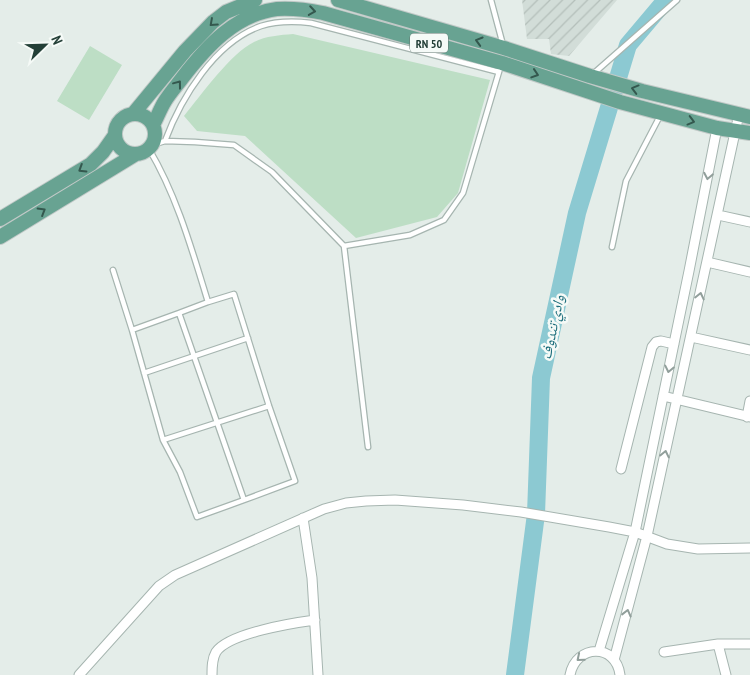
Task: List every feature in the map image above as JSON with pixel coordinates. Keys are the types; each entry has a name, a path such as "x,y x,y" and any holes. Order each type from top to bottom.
{"main road":[{"path":"0,219 90,164 104,152 123,119 133,114 185,51 213,22 226,12 255,0"},
{"name":"RN 50","path":"338,0 504,48 590,76 744,115"},
{"name":"RN 50","path":"153,126 165,101 195,62 222,34 235,24 249,18 276,10 298,9 323,13 620,102 717,128 750,133"},
{"path":"0,237 150,147 155,132 153,126 145,117 133,114"},
{"path":"115,135 124,150 150,147"}],"street":[{"path":"614,660 647,536 735,131 744,115"},
{"path":"599,651 634,532 717,128"},
{"path":"718,215 750,222"},
{"path":"707,262 750,272"},
{"path":"690,337 750,350"},
{"path":"621,469 652,347 656,342 661,341 674,344"},
{"path":"663,396 748,417 750,401"},
{"path":"79,675 88,671 159,586 175,575 303,518 346,504 395,500 463,505 582,521 634,532 667,544 698,549 750,548"},
{"path":"303,518 312,578 318,675"},
{"path":"212,675 212,661 217,651 226,644 243,636 278,625 315,620"},
{"path":"718,644 726,675"},
{"path":"664,652 718,644 750,644"},
{"path":"570,675 576,660 582,654 590,651 599,651 614,660 621,674"}],"lane":[{"path":"344,246 410,235 444,220 463,193 504,48 491,0"},
{"path":"590,76 677,0"},
{"path":"150,147 215,58 240,36 261,26 288,21 310,23 500,67"},
{"path":"612,247 626,181 662,113"},
{"path":"150,147 195,142 234,145 272,172 344,246 368,447"},
{"path":"150,147 184,224 208,302"},
{"path":"114,270 163,440 180,472 197,517 295,481 234,294 132,330"},
{"path":"179,313 244,500"},
{"path":"144,373 248,338"},
{"path":"163,440 269,406"}],"shaded area":[{"path":"522,0 617,0 569,56 551,54 549,39 527,39"}],"green space":[{"path":"293,34 490,80 458,193 437,217 356,238 245,136 197,131 184,116 217,75 245,47 263,38"},
{"path":"90,46 122,65 89,120 57,101"}],"water":[{"path":"521,627 517,675 512,675"}],"waterway":[{"name":"وادي تندوف","path":"515,675 536,514 541,378 577,213 628,45 666,0"}]}
